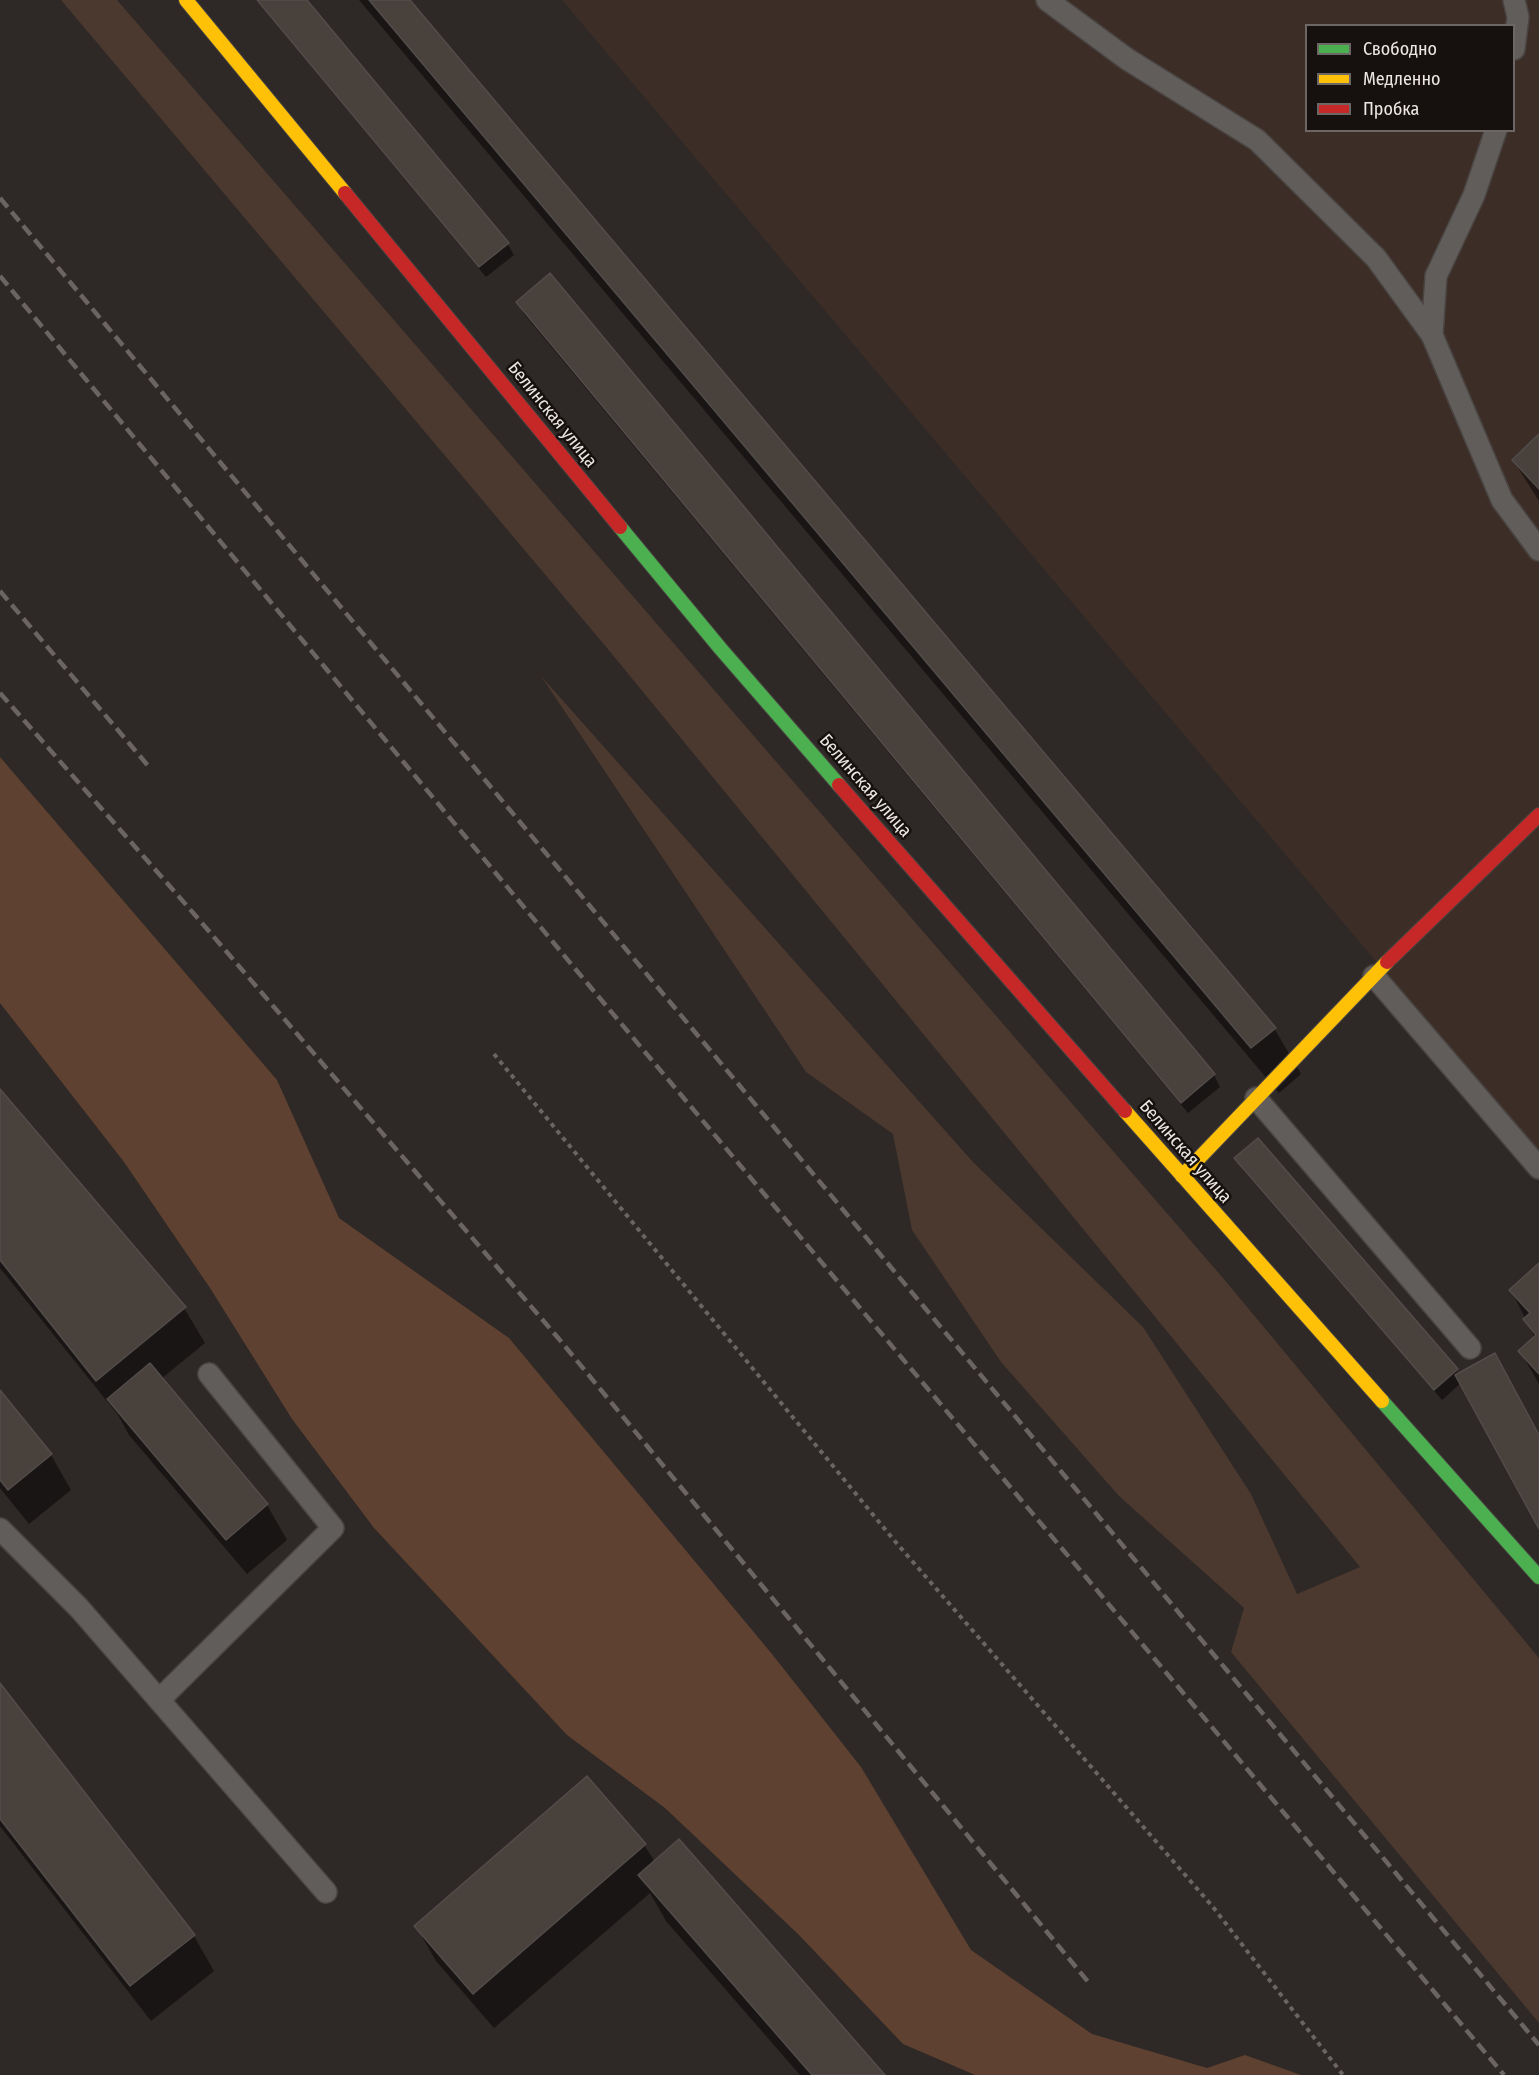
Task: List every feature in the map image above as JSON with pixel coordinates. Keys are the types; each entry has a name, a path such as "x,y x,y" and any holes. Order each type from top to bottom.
{"street":[{"name":"Белинская улица","path":"186,0 720,648 1182,1176 1539,1577"},
{"path":"1182,1176 1374,976 1539,815"}],"lane":[{"path":"1047,0 1127,59 1257,140 1376,258 1432,335 1502,500 1539,550"},
{"path":"1514,0 1518,17 1515,41"},
{"path":"1432,335 1436,276 1474,195 1495,132"},
{"path":"1374,976 1539,1168"},
{"path":"1256,1098 1470,1348"},
{"path":"159,1700 333,1527 209,1374"},
{"path":"0,1529 78,1608 326,1892"}],"path":[{"path":"494,1054 893,1539 1213,1907 1343,2075"}],"shaded area":[{"path":"61,0 117,0 1223,1278 1539,1658 1539,2023 1231,1652 1244,1608 1119,1496 1001,1362 912,1230 893,1134 806,1072 541,676 973,1162 1143,1327 1251,1494 1297,1594 1360,1567 607,648"},
{"path":"562,0 1539,0 1539,1154"},
{"path":"0,757 277,1080 339,1218 509,1338 772,1654 861,1767 971,1950 1092,2034 1207,2068 1245,2055 1301,2075 975,2075 903,2044 798,1934 665,1808 567,1735 374,1528 292,1419 210,1288 124,1162 0,1003"}],"building":[{"path":"257,0 307,0 509,243 479,267"},
{"path":"369,0 410,0 1276,1028 1251,1048"},
{"path":"550,273 1215,1074 1181,1103 516,302"},
{"path":"1539,434 1539,489 1512,460"},
{"path":"0,1089 186,1307 96,1381 0,1260"},
{"path":"1258,1138 1458,1369 1434,1390 1234,1158"},
{"path":"1539,1263 1539,1374 1518,1351 1536,1335 1523,1319 1530,1313 1509,1290"},
{"path":"1495,1353 1539,1435 1539,1529 1455,1375"},
{"path":"150,1363 268,1504 226,1540 107,1399"},
{"path":"0,1390 52,1454 8,1490 0,1480"},
{"path":"0,1683 195,1935 130,1986 0,1819"},
{"path":"587,1776 646,1844 473,1994 414,1926"},
{"path":"679,1839 885,2075 812,2075 638,1875"}],"railway":[{"path":"0,198 1539,2045"},
{"path":"0,276 577,971 1504,2075"},
{"path":"0,591 150,768"},
{"path":"0,693 195,915 559,1339 1089,1983"}],"traffic: fast":[{"path":"620,527 720,648 839,785"},
{"path":"1382,1401 1539,1577"}],"traffic: slow":[{"path":"186,0 345,193"},
{"path":"1182,1176 1387,962"},
{"path":"1125,1111 1382,1401"}],"traffic: jam":[{"path":"345,193 620,527"},
{"path":"839,785 1125,1111"},
{"path":"1387,962 1539,815"}]}
